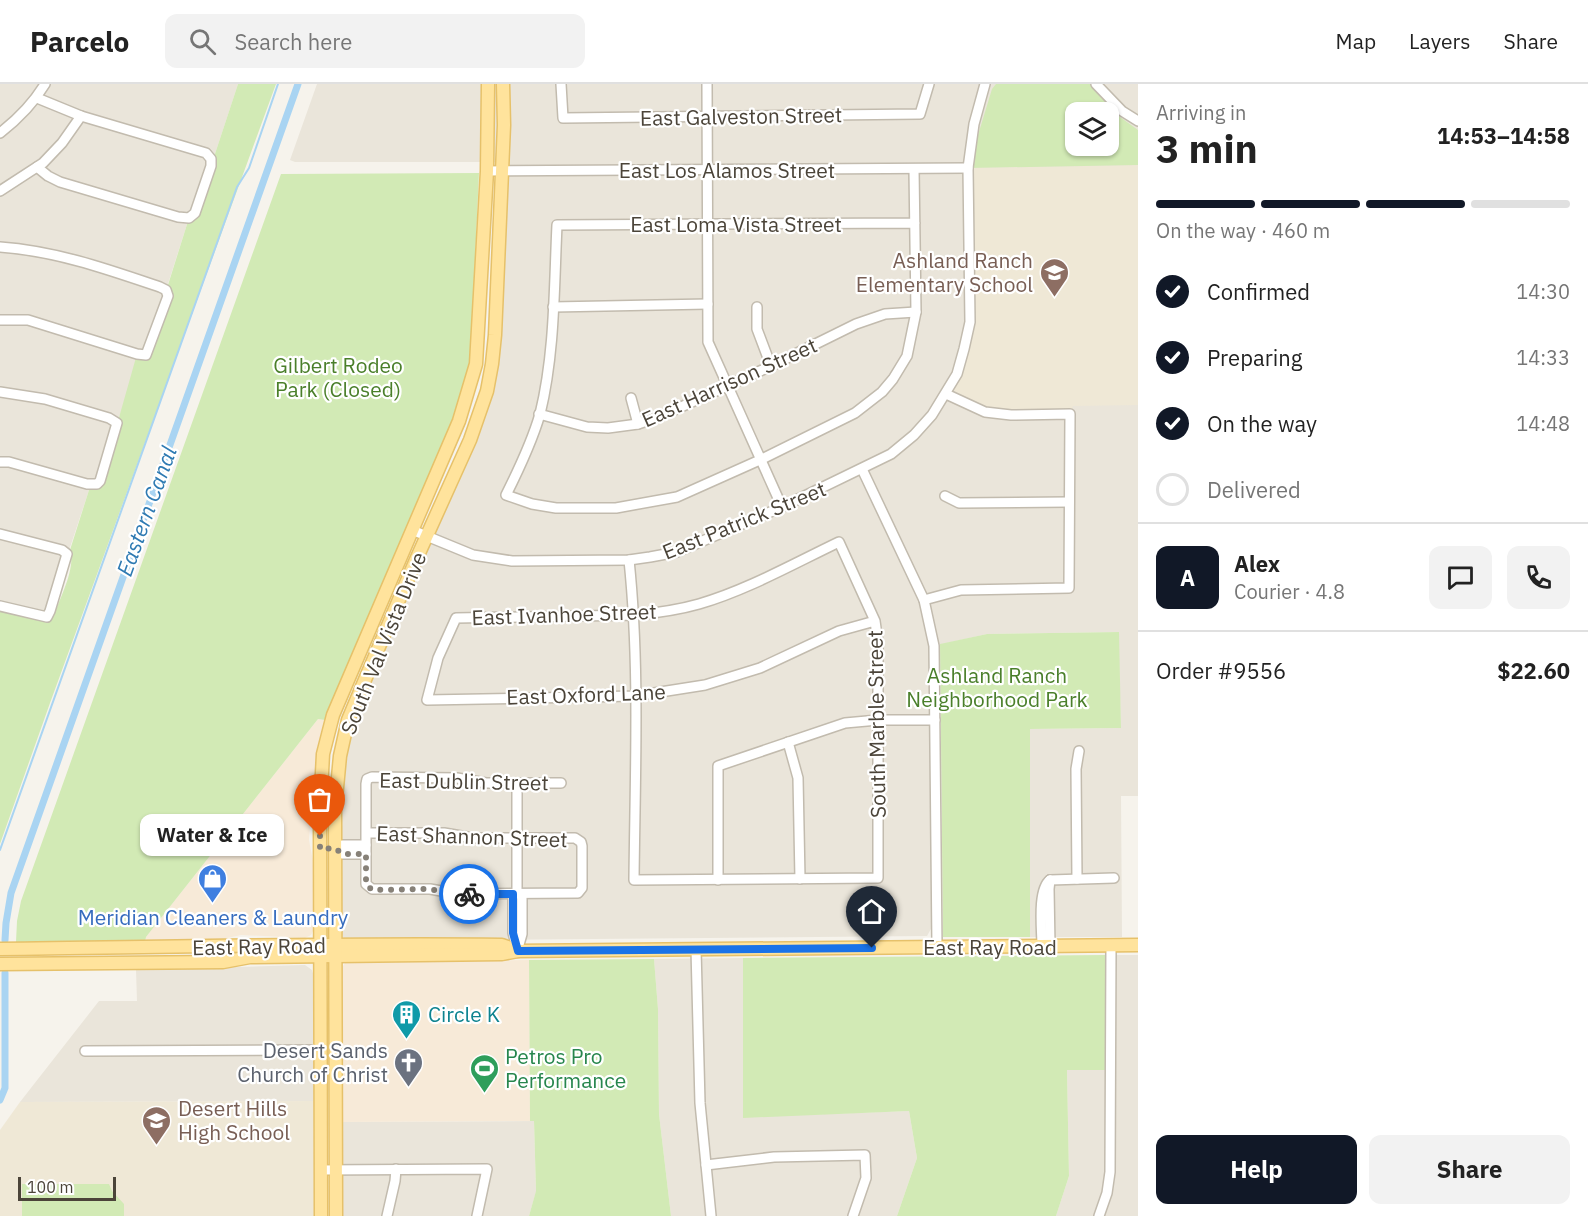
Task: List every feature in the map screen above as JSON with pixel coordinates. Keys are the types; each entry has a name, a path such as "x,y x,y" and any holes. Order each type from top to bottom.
{"main road":[{"name":"South Val Vista Drive","path":"336,1216 335,809 340,756 348,720 426,536 470,440 487,391 495,335 504,121 503,84"},
{"name":"South Val Vista Drive","path":"321,1216 320,849 323,754 333,715 459,422 476,364 487,171 488,85"},
{"path":"488,85 494,93 497,111 504,121"},
{"path":"348,679 363,684"},
{"path":"320,849 335,848"},
{"name":"East Ray Road","path":"0,949 170,948 502,954 518,951 1138,945"},
{"path":"123,964 136,957 161,956 170,948"},
{"name":"East Ray Road","path":"0,964 223,962 320,950"},
{"path":"320,1064 327,1073 329,1107 335,1111"}],"street":[{"path":"0,133 20,117 37,98 45,84"},
{"name":"East Galveston Street","path":"561,84 563,118 920,114 929,84"},
{"path":"707,84 708,342 782,507"},
{"name":"East Patrick Street","path":"412,530 473,555 512,561 629,560 677,552 782,507 891,454 914,435 932,415 957,374 970,322 968,168 974,124 985,84"},
{"path":"1096,84 1122,111 1138,121"},
{"path":"37,98 81,116 207,153 212,166 195,213 189,218 178,217 60,182 48,177 37,167"},
{"path":"0,191 37,167 62,143 81,116"},
{"name":"East Los Alamos Street","path":"487,171 968,168"},
{"path":"708,304 553,307 549,363 540,414 526,453 506,495 532,504 556,508 616,508 690,492 855,413 882,392 908,356 916,312 914,169"},
{"name":"East Loma Vista Street","path":"553,307 557,225 915,223"},
{"path":"0,247 60,255 101,267 160,287 166,290 168,297 146,355 28,320 0,320"},
{"path":"757,308 756,329 771,366"},
{"name":"East Harrison Street","path":"540,414 587,427 608,428 638,424 771,366 856,324 885,314 916,312"},
{"path":"0,392 45,399 109,418 117,423 100,481 97,484 87,484 9,462 0,462"},
{"path":"924,600 961,590 1069,588 1070,414 1011,415 985,412 946,394"},
{"path":"632,398 638,424"},
{"path":"862,469 924,600 934,646 937,947"},
{"path":"945,496 959,503 1069,502"},
{"path":"0,534 62,550 67,554 47,617 0,606"},
{"name":"East Ivanhoe Street","path":"428,700 438,658 456,618 635,615 663,612 699,604 735,591 839,542"},
{"name":"South Marble Street","path":"800,879 878,878 878,642 875,621 839,542"},
{"path":"629,560 635,615 634,880 800,879 798,778 789,742"},
{"name":"East Oxford Lane","path":"428,700 634,696 705,685 760,668 839,632 875,621"},
{"path":"718,880 718,766 845,723 878,720 935,720"},
{"path":"1077,879 1076,768 1079,751"},
{"name":"East Dublin Street","path":"366,833 366,784 367,779 372,777 457,778 486,783 561,783"},
{"path":"517,783 517,894 513,933 518,951"},
{"path":"366,833 366,884 369,888 430,889 458,894 517,894"},
{"name":"East Shannon Street","path":"366,833 444,833 473,838 574,838 578,840 582,846 582,888 580,891 574,894 517,894"},
{"name":"East Shannon Street","path":"335,848 342,845 366,849"},
{"path":"1046,946 1046,910 1050,880 1114,878"},
{"path":"1099,1216 1107,1193 1110,1172 1111,946"},
{"path":"696,949 700,1103 711,1216"},
{"path":"85,1051 320,1050"},
{"path":"706,1165 774,1157 865,1155 866,1178 853,1216"},
{"path":"387,1216 396,1181 396,1169"},
{"path":"320,1170 487,1169 477,1216"}],"shaded area":[{"path":"0,84 238,84 211,166 189,218 166,290 117,423 100,481 89,490 47,617 0,606"},
{"path":"317,84 1138,84 1138,796 1121,796 1122,937 1030,937 1030,729 1121,728 1118,632 987,634 934,646 932,927 927,936 352,941 344,939 341,932 341,813 344,762 357,706 488,400 508,162 295,162 290,160"},
{"name":"Ashland Ranch Elementary School","path":"1138,165 1138,405 1073,406 1070,414 985,412 946,394 970,322 968,168"},
{"path":"318,719 325,720 317,756 309,840 313,861 314,929 311,935 305,938 241,935 218,940 145,942 146,937"},
{"path":"1105,955 1138,955 1138,1216 1056,1216 1069,1176 1067,1070 1106,1070"},
{"path":"743,958 744,1117 909,1111 917,1158 897,1216 671,1216 659,1114 658,1009 654,959"},
{"path":"529,960 530,1121 342,1122 341,969 345,963"},
{"path":"305,965 312,970 314,977 314,1101 20,1102 99,1001 137,1001 136,970"},
{"path":"314,1101 314,1216 0,1216 0,1130 20,1102"},
{"path":"534,1121 536,1192 529,1216 342,1216 342,1122"}],"green space":[{"path":"238,84 276,84 0,844 0,611 43,621 54,616 69,574 70,550 89,490 101,481 137,354 146,355 189,218 211,166"},
{"path":"996,84 1093,84 1108,102 1065,102 1065,156 1119,156 1119,116 1138,130 1138,165 968,168 992,89"},
{"name":"Gilbert Rodeo Park (Closed)","path":"479,173 471,350 468,371 446,437 325,720 318,719 146,937 145,942 16,942 21,901 281,174"},
{"name":"Ashland Ranch Neighborhood Park","path":"1119,632 1121,728 1030,729 1030,937 943,937 940,644 987,634"},
{"path":"1105,955 1106,1070 1067,1070 1069,1176 1056,1216 897,1216 917,1158 909,1111 743,1118 743,958"},
{"path":"654,959 658,1009 659,1114 671,1216 529,1216 536,1191 534,1121 530,1121 529,960"},
{"path":"22,1184 109,1184 124,1204 124,1216 22,1216"}],"waterway":[{"path":"0,850 237,187 249,168 278,84"},
{"name":"Eastern Canal","path":"5,940 11,893 298,84"},
{"name":"Eastern Canal","path":"0,1100 5,1088 5,973"}],"way so far":[{"path":"320,836 320,849 335,848 342,854 366,854 366,886 372,890 430,889 452,894 469,894"}],"place":[{"name":"Ashland Ranch Elementary School","path":"1054,298"},
{"name":"Water & Ice","path":"320,836"},
{"name":"Meridian Cleaners & Laundry","path":"213,904"},
{"name":"Circle K","path":"407,1040"},
{"name":"Desert Sands Church of Christ","path":"409,1088"},
{"name":"Petros Pro Performance","path":"484,1094"},
{"name":"Desert Hills High School","path":"157,1146"}],"route":[{"path":"469,894 513,894 513,933 518,951 872,948"}]}
